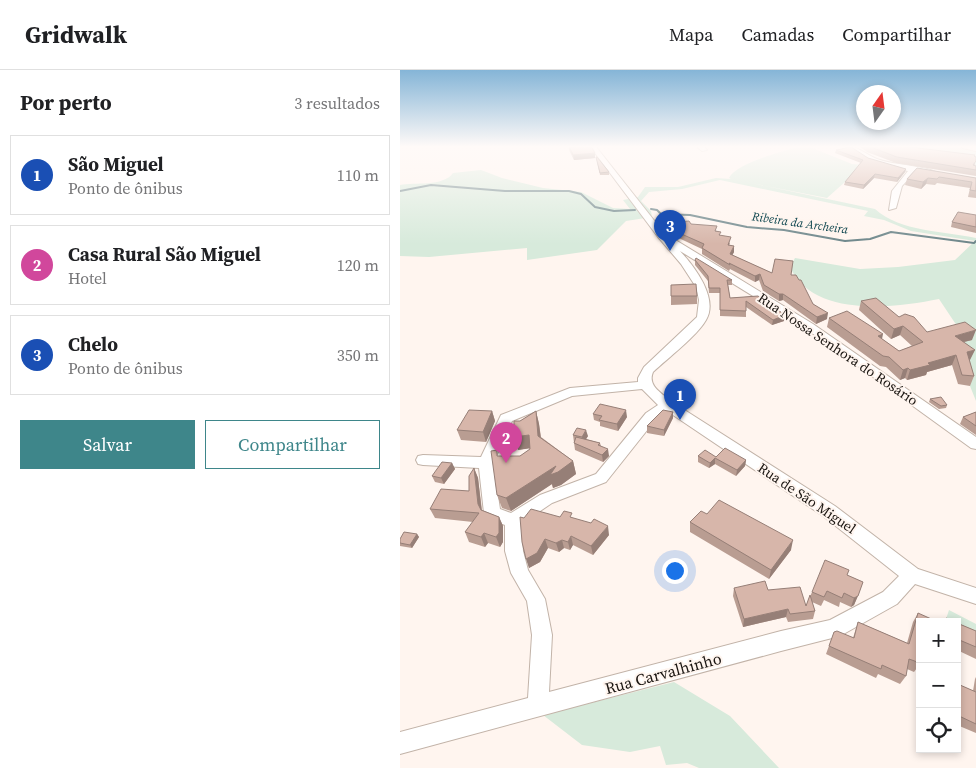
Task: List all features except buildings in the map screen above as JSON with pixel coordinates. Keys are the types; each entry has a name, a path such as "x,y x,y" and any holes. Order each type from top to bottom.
{"street":[{"path":"513,521 492,513 486,463 506,418 570,392 645,385 644,378 648,370 702,318 704,300 701,287 685,262 661,235 618,179"},
{"path":"892,208 892,197 897,186 905,179"},
{"name":"Rua Nossa Senhora do Rosário","path":"661,235 809,326 976,444"},
{"path":"685,262 699,258"},
{"name":"Rua de São Miguel","path":"645,385 666,405 829,511 912,575 976,596"},
{"path":"513,521 546,499 601,478 651,416 666,405"},
{"path":"423,460 486,463"},
{"path":"513,521 514,551 520,573 536,599 542,634 538,705"},
{"name":"Rua Carvalhinho","path":"400,743 538,705 833,629 890,598 912,575"}],"green space":[{"path":"445,179 504,179 543,188 581,192 613,208 630,209 623,200 638,197 645,187 678,187 714,179 849,179 827,198 751,183 875,209 885,217 923,230 976,238 976,401 964,371 965,338 939,299 900,305 878,306 856,306 835,302 817,295 801,283 790,267 795,258 860,269 898,267 955,260 975,241 911,231 884,220 864,216 868,211 720,180 682,189 649,192 641,201 651,211 652,217 626,221 597,250 527,260 527,248 429,257 400,256 400,185 436,182"},
{"path":"949,610 976,624 976,643 961,635 961,618 946,618"},
{"path":"674,682 730,716 779,768 699,768 687,763 666,765 660,746 630,752 582,745 543,715"}],"waterway":[{"name":"Ribeira da Archeira","path":"400,191 431,185 505,191 569,191 581,194 595,207 614,211 635,210"},
{"name":"Ribeira da Archeira","path":"651,209 657,210 661,214 690,215 747,227 784,230 845,241 870,239 891,232 974,243 976,241"}],"place":[{"name":"Chelo","path":"670,251"},
{"name":"São Miguel","path":"680,420"},
{"name":"Casa Rural São Miguel","path":"506,463"}]}
